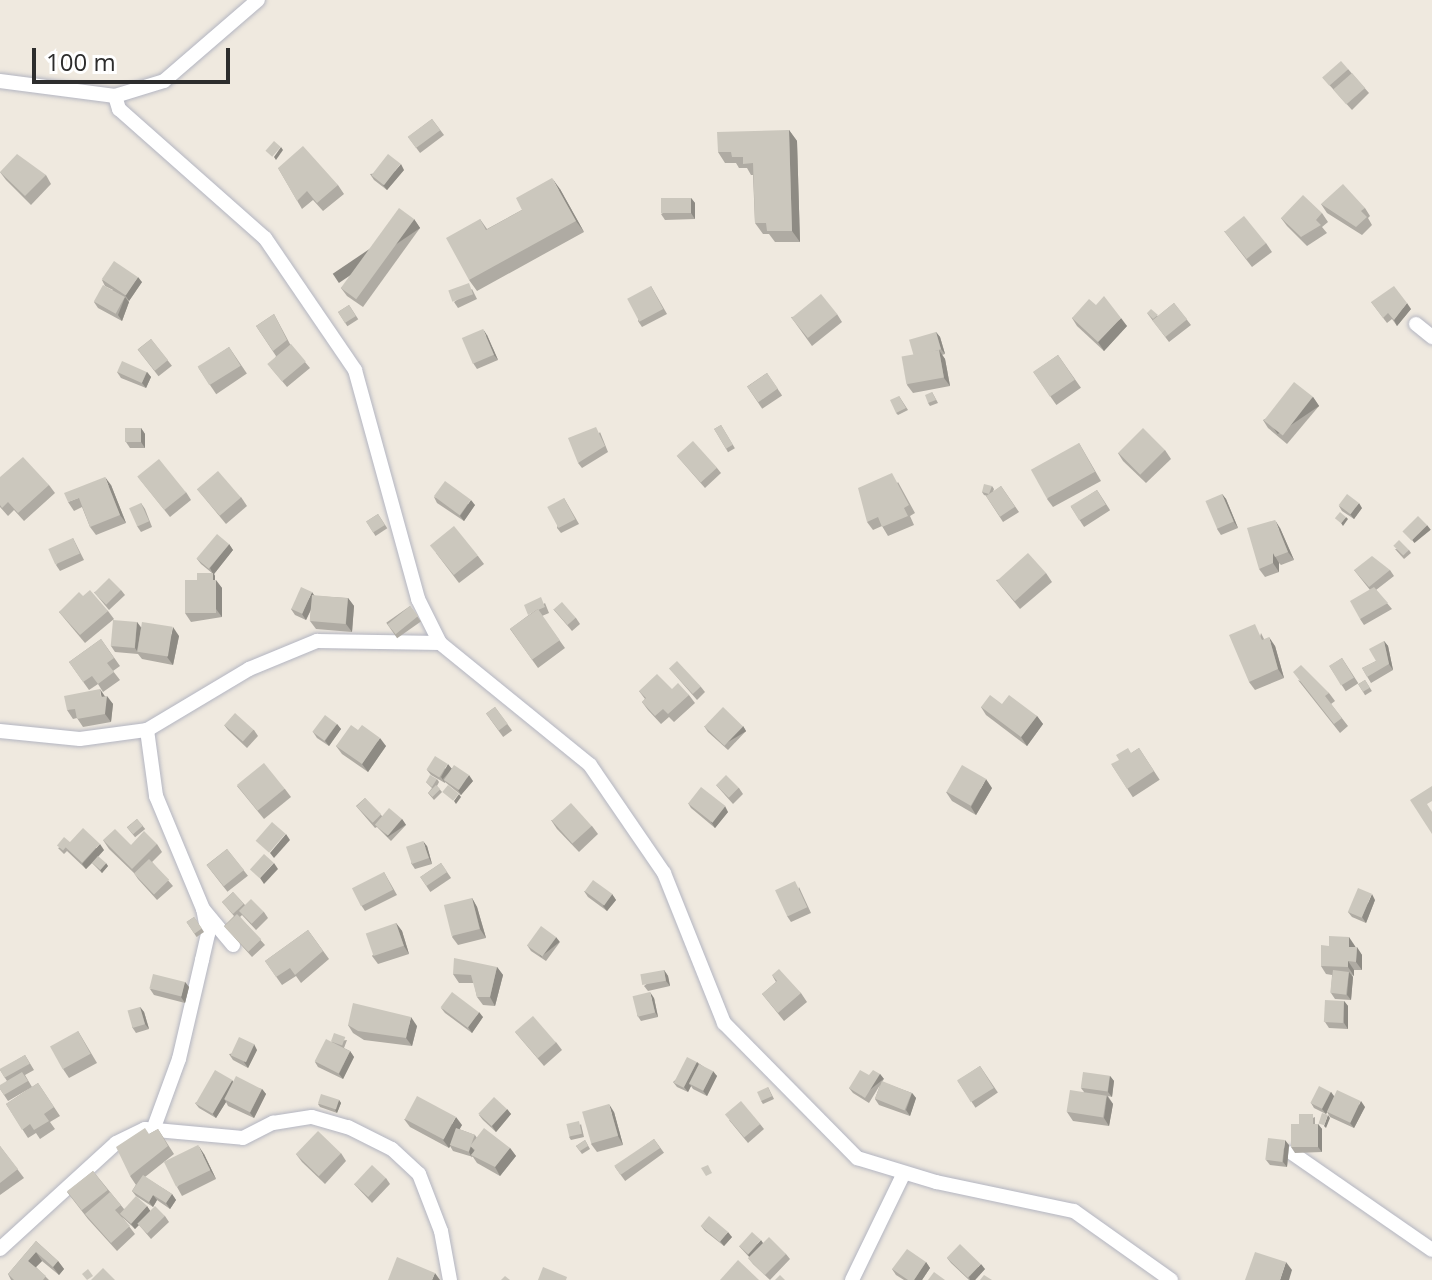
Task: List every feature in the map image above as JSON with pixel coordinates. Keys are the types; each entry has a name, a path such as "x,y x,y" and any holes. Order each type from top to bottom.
{"street":[{"path":"0,81 115,96 164,81 258,0"},
{"path":"115,96 119,109 265,238 355,370 418,599 440,643 590,765 664,873 724,1023 857,1158 904,1173 1074,1211 1171,1280"},
{"path":"1416,324 1432,337"},
{"path":"0,731 80,739 147,730 249,669 317,641 440,643"},
{"path":"147,730 156,796 203,909 208,934 179,1059 153,1130"},
{"path":"203,909 233,945"},
{"path":"0,1249 116,1143 153,1130 243,1138 273,1123 312,1117 348,1127 392,1149 419,1174 441,1231 450,1280"},
{"path":"1292,1153 1432,1250"},
{"path":"852,1280 904,1173"}],"building":[{"path":"1341,61 1348,69 1329,86 1322,77"},
{"path":"1352,73 1365,88 1346,104 1333,89"},
{"path":"432,119 440,130 416,148 408,137"},
{"path":"789,130 792,231 767,231 766,223 755,223 753,163 743,164 743,157 732,157 731,152 718,152 717,132"},
{"path":"274,141 281,147 272,157 265,151"},
{"path":"303,146 338,185 317,203 307,191 297,201 278,168"},
{"path":"17,154 46,175 25,196 0,172"},
{"path":"388,154 401,164 384,185 371,175"},
{"path":"552,178 576,221 469,280 446,238 480,219 486,230 522,210 516,198"},
{"path":"1343,184 1365,208 1361,211 1367,217 1356,227 1321,204"},
{"path":"1303,195 1322,213 1316,220 1321,225 1301,237 1281,218"},
{"path":"661,198 691,198 691,213 661,213"},
{"path":"399,208 414,219 356,299 341,288"},
{"path":"1244,216 1266,243 1247,259 1225,232"},
{"path":"114,261 138,277 126,295 102,279"},
{"path":"469,283 473,294 452,302 448,291"},
{"path":"103,285 125,297 116,314 94,302"},
{"path":"651,286 663,309 639,322 627,299"},
{"path":"1394,286 1407,303 1394,320 1388,313 1383,318 1371,302"},
{"path":"821,294 837,314 808,338 791,318"},
{"path":"1104,296 1121,318 1098,342 1072,318 1089,299 1096,305"},
{"path":"1174,303 1187,319 1165,337 1152,321"},
{"path":"349,305 356,316 345,323 338,312"},
{"path":"1151,309 1158,315 1153,319 1147,313"},
{"path":"274,314 287,340 273,351 256,326"},
{"path":"483,329 494,355 473,364 462,338"},
{"path":"936,332 941,349 914,357 909,340"},
{"path":"151,339 168,360 155,371 138,350"},
{"path":"291,344 306,362 282,382 267,364"},
{"path":"229,347 241,366 209,385 198,367"},
{"path":"939,350 944,378 906,384 902,357"},
{"path":"1058,355 1075,380 1050,397 1033,372"},
{"path":"122,361 147,372 142,383 117,372"},
{"path":"767,373 778,389 758,402 747,387"},
{"path":"1294,382 1313,397 1283,435 1264,421"},
{"path":"932,392 936,400 928,403 925,395"},
{"path":"899,396 906,408 896,413 890,400"},
{"path":"721,425 733,445 726,449 714,429"},
{"path":"596,427 605,446 578,463 568,438"},
{"path":"125,428 141,428 141,442 125,442"},
{"path":"1143,428 1165,450 1140,475 1118,453"},
{"path":"693,441 717,468 701,482 677,456"},
{"path":"1079,443 1095,472 1047,499 1031,470"},
{"path":"23,457 49,485 18,513 8,502 2,508 0,505 0,477"},
{"path":"159,459 186,492 164,510 137,477"},
{"path":"218,471 241,497 220,516 197,489"},
{"path":"892,473 909,505 904,508 908,516 882,527 878,517 867,522 858,488"},
{"path":"105,477 120,515 90,527 79,498 68,502 64,493"},
{"path":"445,481 471,500 460,515 434,496"},
{"path":"984,484 992,486 989,494 982,492"},
{"path":"1001,486 1015,507 1000,517 986,496"},
{"path":"1097,490 1106,505 1079,521 1070,506"},
{"path":"1222,494 1234,522 1217,529 1205,501"},
{"path":"1347,494 1359,503 1351,514 1339,505"},
{"path":"564,498 575,519 558,528 547,507"},
{"path":"141,503 149,521 137,527 129,508"},
{"path":"1340,512 1346,517 1341,523 1335,518"},
{"path":"378,514 385,525 373,532 366,521"},
{"path":"1418,516 1427,525 1412,541 1402,532"},
{"path":"1275,520 1288,552 1275,557 1273,553 1273,563 1259,569 1247,528"},
{"path":"454,526 478,556 454,575 430,546"},
{"path":"217,534 229,544 209,569 196,559"},
{"path":"73,538 80,554 55,565 48,549"},
{"path":"1399,540 1409,550 1403,556 1393,546"},
{"path":"1028,553 1046,573 1015,601 997,581"},
{"path":"1372,556 1390,570 1369,587 1354,570"},
{"path":"197,573 213,573 213,580 197,580"},
{"path":"109,578 121,590 106,605 94,593"},
{"path":"185,580 216,580 216,613 185,613"},
{"path":"301,587 312,592 302,614 291,609"},
{"path":"1374,587 1388,603 1360,619 1350,601"},
{"path":"90,590 108,611 80,635 59,612 79,592 83,596"},
{"path":"312,595 348,598 346,624 310,621"},
{"path":"541,597 545,607 528,615 524,605"},
{"path":"562,602 576,618 567,625 554,609"},
{"path":"410,606 418,616 396,634 387,624"},
{"path":"538,609 560,640 532,660 510,629"},
{"path":"113,620 137,622 135,648 111,646"},
{"path":"142,622 173,627 168,656 137,652"},
{"path":"1255,624 1262,640 1269,637 1278,669 1249,682 1229,635"},
{"path":"101,639 114,658 107,663 114,672 98,684 92,676 83,682 69,662"},
{"path":"1384,641 1389,664 1367,677 1362,668 1376,661 1369,649"},
{"path":"1342,658 1354,678 1341,685 1329,666"},
{"path":"677,661 701,687 693,694 669,669"},
{"path":"1301,665 1329,693 1325,696 1342,718 1334,724 1293,672"},
{"path":"657,674 672,689 678,683 689,695 668,714 663,709 655,716 642,702 646,698 639,691"},
{"path":"1365,680 1370,688 1363,692 1358,684"},
{"path":"100,689 101,697 107,696 105,714 77,719 75,709 67,710 64,696"},
{"path":"990,695 1002,704 1009,695 1037,716 1021,737 981,707"},
{"path":"495,707 508,724 499,730 486,714"},
{"path":"723,707 743,726 724,746 704,726"},
{"path":"235,713 254,730 243,742 224,725"},
{"path":"325,715 337,724 324,741 312,732"},
{"path":"351,725 358,730 362,725 380,738 362,764 336,746"},
{"path":"1128,748 1131,753 1139,748 1154,771 1127,789 1111,764 1119,760 1116,755"},
{"path":"435,756 448,764 439,778 427,770"},
{"path":"264,763 285,789 258,811 237,785"},
{"path":"454,765 469,775 459,790 444,780"},
{"path":"962,765 986,779 971,806 946,792"},
{"path":"430,775 437,779 432,787 426,782"},
{"path":"726,775 739,788 729,798 716,785"},
{"path":"436,785 440,789 432,797 428,793"},
{"path":"448,785 459,794 453,801 442,792"},
{"path":"1432,786 1432,801 1427,804 1432,812 1432,834 1410,800"},
{"path":"701,787 725,806 712,823 688,804"},
{"path":"365,798 381,814 373,823 357,806"},
{"path":"571,803 592,826 572,843 552,820"},
{"path":"389,808 402,819 388,836 375,825"},
{"path":"137,819 143,826 133,834 127,828"},
{"path":"272,822 286,834 269,853 256,841"},
{"path":"83,828 100,844 82,863 65,847"},
{"path":"115,829 131,845 144,831 157,844 132,869 103,840"},
{"path":"64,837 70,842 63,851 57,845"},
{"path":"423,841 429,858 412,864 406,847"},
{"path":"227,849 244,870 224,886 207,865"},
{"path":"264,854 274,863 260,878 250,870"},
{"path":"98,856 106,863 100,870 92,863"},
{"path":"149,859 169,880 154,894 134,874"},
{"path":"441,863 447,872 426,886 420,877"},
{"path":"384,872 393,890 361,906 352,888"},
{"path":"593,880 612,894 604,905 585,891"},
{"path":"795,881 807,907 787,917 775,890"},
{"path":"1358,888 1372,894 1362,918 1348,912"},
{"path":"233,892 244,904 233,914 222,902"},
{"path":"472,898 480,929 452,936 444,905"},
{"path":"251,899 264,912 252,924 239,911"},
{"path":"237,914 261,939 248,952 224,927"},
{"path":"194,917 202,929 194,934 187,922"},
{"path":"396,923 404,946 374,956 366,933"},
{"path":"541,926 556,937 542,957 527,945"},
{"path":"308,930 323,951 295,975 290,968 276,977 265,961"},
{"path":"1329,936 1349,937 1349,947 1357,947 1356,962 1348,961 1348,967 1321,966 1321,945 1329,946"},
{"path":"454,958 497,967 490,997 477,997 471,975 453,974"},
{"path":"779,969 801,993 778,1013 762,994 777,981 772,975"},
{"path":"664,970 666,981 642,985 640,974"},
{"path":"1333,970 1349,972 1346,995 1330,993"},
{"path":"153,974 185,982 181,997 149,989"},
{"path":"452,992 479,1012 468,1028 441,1007"},
{"path":"650,992 655,1012 638,1017 633,996"},
{"path":"1325,1000 1344,1001 1343,1023 1324,1022"},
{"path":"353,1003 411,1017 406,1038 358,1031 348,1025"},
{"path":"140,1007 145,1024 132,1028 128,1011"},
{"path":"533,1016 556,1042 538,1058 515,1032"},
{"path":"78,1031 91,1054 63,1069 50,1047"},
{"path":"334,1033 345,1037 342,1046 331,1041"},
{"path":"239,1037 254,1044 246,1062 231,1055"},
{"path":"326,1039 350,1051 339,1074 315,1061"},
{"path":"25,1055 30,1064 4,1078 0,1069"},
{"path":"687,1057 697,1062 684,1088 674,1083"},
{"path":"699,1064 713,1071 703,1091 689,1084"},
{"path":"980,1066 994,1088 971,1102 957,1080"},
{"path":"215,1070 232,1080 213,1114 196,1104"},
{"path":"860,1070 869,1075 873,1070 880,1074 865,1098 849,1088"},
{"path":"22,1072 28,1081 4,1095 0,1085"},
{"path":"1083,1072 1110,1076 1108,1092 1081,1088"},
{"path":"236,1076 262,1089 250,1112 224,1099"},
{"path":"882,1081 912,1093 905,1111 875,1099"},
{"path":"38,1083 54,1107 44,1114 49,1121 34,1130 30,1124 22,1130 6,1104"},
{"path":"1319,1086 1331,1092 1322,1109 1310,1103"},
{"path":"768,1087 772,1096 761,1101 757,1092"},
{"path":"1070,1090 1107,1096 1103,1118 1067,1112"},
{"path":"1337,1090 1361,1101 1350,1123 1327,1112"},
{"path":"321,1094 339,1100 336,1109 318,1104"},
{"path":"417,1096 456,1117 444,1140 405,1119"},
{"path":"494,1097 507,1109 491,1126 478,1114"},
{"path":"741,1101 760,1124 744,1137 725,1114"},
{"path":"609,1104 618,1136 591,1143 582,1112"},
{"path":"1322,1113 1328,1115 1324,1125 1319,1123"},
{"path":"1299,1114 1313,1114 1313,1124 1299,1124"},
{"path":"579,1121 582,1134 569,1137 566,1124"},
{"path":"1291,1124 1318,1124 1318,1147 1291,1147"},
{"path":"145,1128 149,1134 158,1129 168,1146 130,1176 116,1147"},
{"path":"456,1128 475,1135 469,1152 450,1145"},
{"path":"484,1128 510,1148 495,1167 471,1155 475,1150 470,1146"},
{"path":"318,1131 341,1153 319,1176 296,1154"},
{"path":"1268,1138 1285,1140 1282,1162 1265,1160"},
{"path":"654,1139 660,1148 620,1175 614,1166"},
{"path":"585,1140 588,1146 580,1151 576,1146"},
{"path":"198,1145 210,1170 176,1187 164,1162"},
{"path":"0,1146 18,1169 0,1183"},
{"path":"372,1165 386,1178 368,1197 354,1184"},
{"path":"708,1165 712,1173 706,1176 701,1168"},
{"path":"93,1171 108,1190 82,1210 67,1191"},
{"path":"143,1175 172,1194 166,1203 153,1195 149,1202 132,1191"},
{"path":"110,1192 121,1205 115,1210 130,1226 111,1243 85,1214"},
{"path":"136,1196 147,1206 131,1224 120,1214"},
{"path":"155,1206 165,1216 147,1234 137,1224"},
{"path":"709,1216 728,1232 720,1242 701,1226"},
{"path":"752,1232 761,1240 748,1254 739,1246"},
{"path":"769,1237 786,1254 765,1275 748,1258"},
{"path":"36,1241 58,1261 53,1267 36,1252 28,1261 46,1276 43,1280 14,1280 8,1274"},
{"path":"960,1244 981,1264 968,1278 947,1258"},
{"path":"907,1249 926,1262 914,1280 908,1280 892,1269"},
{"path":"1255,1252 1286,1262 1280,1280 1245,1280"},
{"path":"397,1257 435,1273 432,1280 388,1280"},
{"path":"738,1260 759,1280 720,1280"},
{"path":"543,1267 567,1277 566,1280 538,1280"},
{"path":"103,1268 115,1280 91,1280"},
{"path":"88,1269 93,1276 87,1280 82,1274"},
{"path":"934,1272 945,1280 928,1280"}]}
